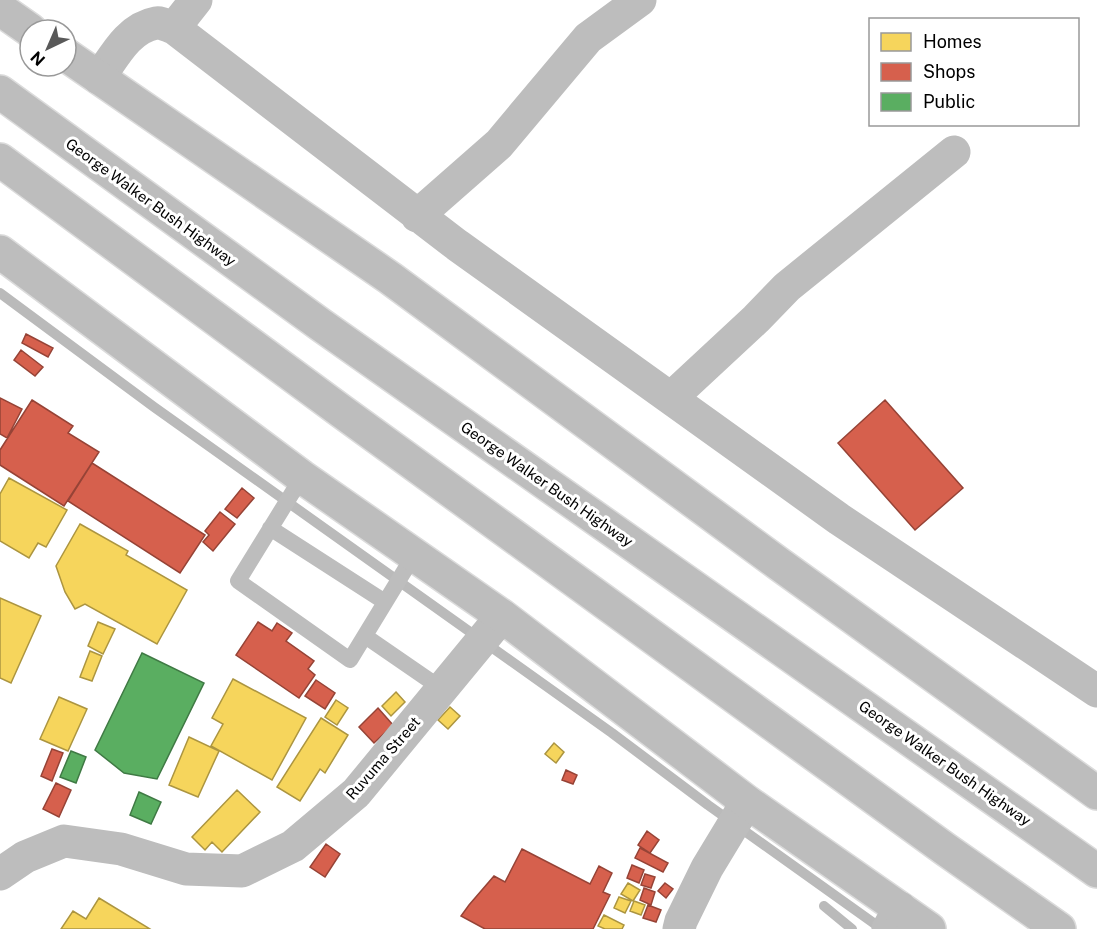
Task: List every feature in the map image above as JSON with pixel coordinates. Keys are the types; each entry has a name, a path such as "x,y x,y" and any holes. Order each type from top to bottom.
{"main road":[{"path":"174,27 196,0"},
{"path":"417,216 499,144 588,38 640,0"},
{"path":"0,9 18,22"},
{"path":"99,78 128,38 141,28 158,22 174,27 417,216 839,519 1097,691"},
{"path":"78,63 390,278 779,564 1097,793"},
{"name":"George Walker Bush Highway","path":"0,92 359,352 1097,871"},
{"path":"671,398 787,287 954,152"},
{"path":"0,160 360,425 1059,929"},
{"path":"0,252 302,477 502,616 747,802 894,919 929,929"},
{"name":"Ruvuma Street","path":"0,874 25,857 64,841 121,849 186,869 242,872 293,846 356,793 502,616"},
{"path":"680,929 681,921 707,868 747,802"}],"lane":[{"path":"302,477 238,581 350,660 414,555"},
{"path":"270,528 385,602"},
{"path":"365,636 442,689"}],"building: Homes":[{"path":"9,478 67,510 46,547 38,543 29,558 0,541 0,494"},
{"path":"80,524 128,551 126,555 187,590 157,644 85,604 75,609 65,592 56,566"},
{"path":"0,598 41,616 11,683 0,678"},
{"path":"98,622 115,629 103,654 88,646"},
{"path":"90,651 102,656 92,681 80,677"},
{"path":"233,679 306,718 272,780 211,746 223,724 212,718"},
{"path":"396,692 405,702 391,716 382,706"},
{"path":"59,697 87,709 68,751 40,739"},
{"path":"336,700 348,708 337,725 325,717"},
{"path":"450,707 460,716 448,729 438,720"},
{"path":"321,718 348,735 325,773 320,769 300,801 277,787"},
{"path":"189,737 219,751 198,797 169,785"},
{"path":"554,743 564,752 556,763 545,754"},
{"path":"237,790 260,812 222,852 212,842 205,850 192,837"},
{"path":"628,883 640,890 633,901 621,894"},
{"path":"619,897 631,901 625,913 614,908"},
{"path":"99,898 150,929 61,929 73,911 86,919"},
{"path":"634,901 645,905 641,915 630,911"},
{"path":"604,915 624,925 622,929 605,929 598,926"}],"building: Shops":[{"path":"26,334 53,348 48,357 22,343"},
{"path":"21,350 43,367 35,376 14,360"},
{"path":"0,398 22,409 7,438 0,434"},
{"path":"32,400 73,426 68,433 99,452 64,506 0,465 0,450"},
{"path":"885,400 963,488 915,530 838,443"},
{"path":"92,463 205,535 180,573 68,501"},
{"path":"242,488 254,498 237,518 225,509"},
{"path":"220,512 235,524 213,551 203,542 209,535 205,531"},
{"path":"258,622 272,631 277,623 292,633 286,641 314,661 308,669 315,675 299,698 236,655"},
{"path":"316,680 335,693 325,709 305,696"},
{"path":"378,708 393,725 374,743 359,727"},
{"path":"52,749 63,753 52,781 41,776"},
{"path":"566,770 577,775 573,784 562,780"},
{"path":"56,783 71,790 59,817 43,809"},
{"path":"647,831 659,840 650,853 638,845"},
{"path":"326,844 340,854 325,877 310,867"},
{"path":"640,848 668,863 663,872 635,858"},
{"path":"522,849 590,884 599,866 612,873 603,892 610,895 593,929 485,929 461,916 494,876 505,882"},
{"path":"632,865 644,870 639,883 627,878"},
{"path":"645,874 655,877 651,888 641,885"},
{"path":"665,883 673,889 666,898 658,891"},
{"path":"644,888 655,892 651,905 640,900"},
{"path":"648,905 661,910 656,922 643,918"}],"building: Public":[{"path":"142,653 204,683 157,779 124,773 95,750"},
{"path":"71,751 86,757 76,783 60,777"},
{"path":"139,792 161,802 151,824 130,815"}],"waterway":[{"path":"0,293 154,407 612,733 708,805 882,929"},
{"path":"824,906 852,929"}]}
